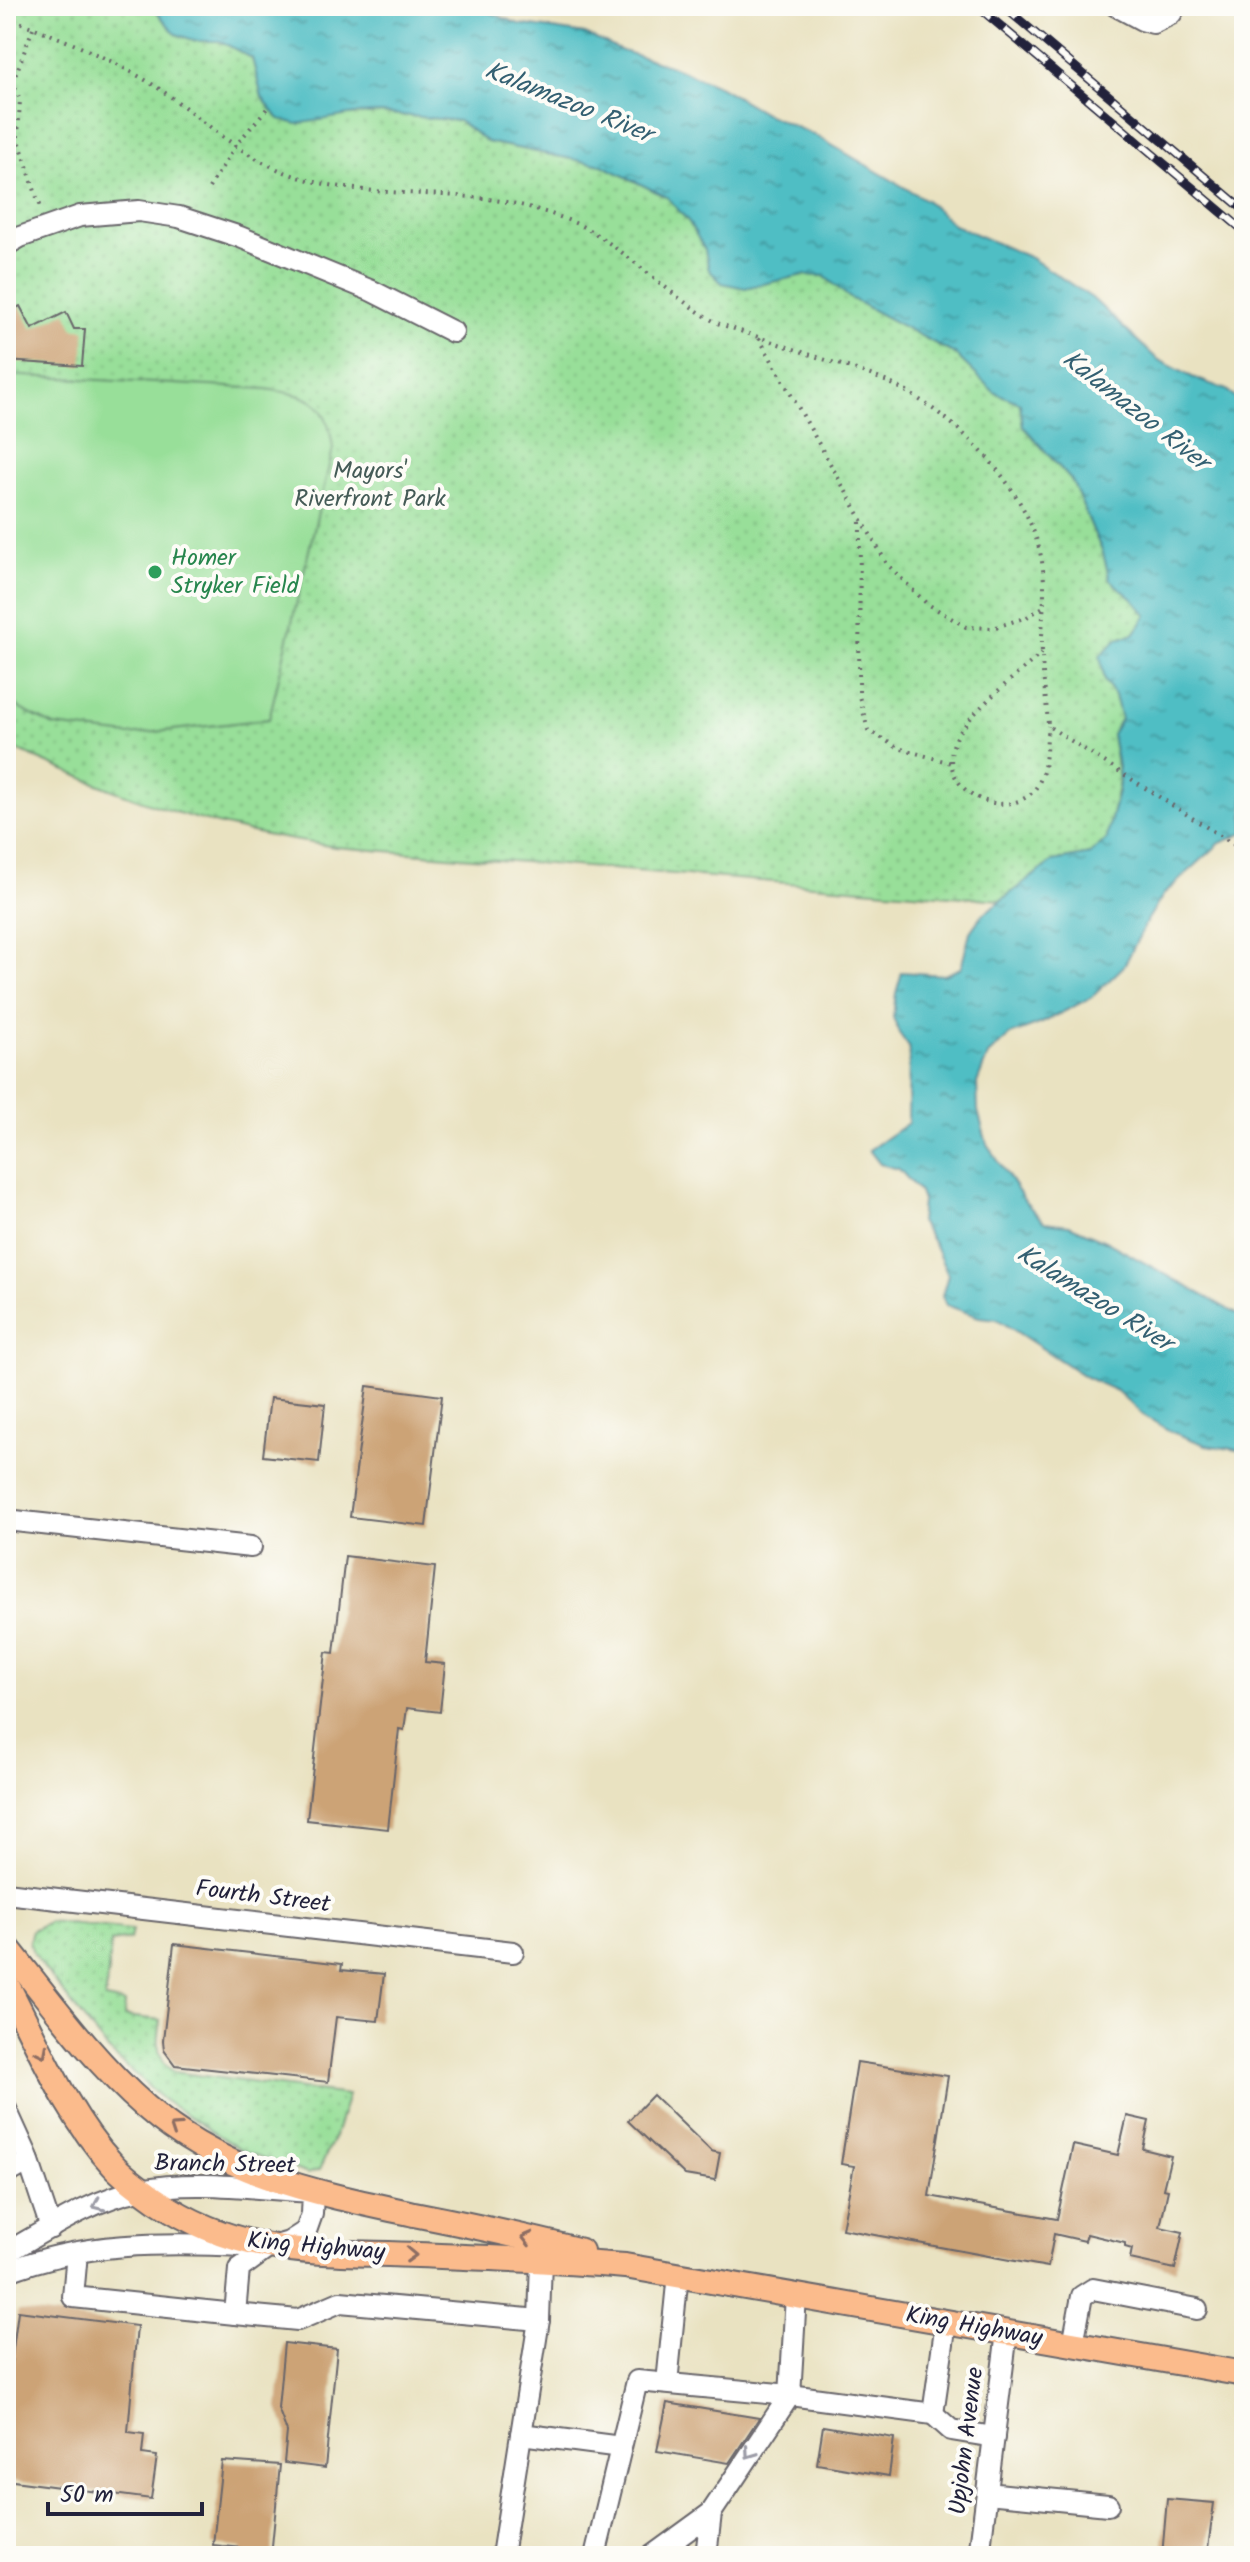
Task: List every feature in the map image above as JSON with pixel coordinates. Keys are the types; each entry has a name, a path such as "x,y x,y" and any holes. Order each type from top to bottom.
{"main road":[{"name":"King Highway","path":"6,1946 113,2077 148,2109 208,2150 263,2176 313,2192 521,2236 668,2273 1244,2374"},
{"name":"King Highway","path":"6,1983 87,2132 115,2168 141,2190 200,2226 268,2248 541,2260 668,2273"}],"street":[{"path":"1116,6 1153,23 1171,14 1176,6"},
{"path":"6,245 80,216 139,211 179,217 240,237 372,291 453,332"},
{"path":"6,1520 251,1547"},
{"name":"Fourth Street","path":"6,1893 513,1952"},
{"path":"6,2109 29,2161 51,2228"},
{"path":"6,2174 29,2161"},
{"name":"Branch Street","path":"6,2253 103,2202 141,2190 201,2186 313,2192"},
{"path":"6,2272 77,2253 133,2245 186,2243 268,2248 289,2242 306,2231 312,2214 313,2192"},
{"path":"235,2314 239,2269 268,2248"},
{"path":"77,2253 73,2297 298,2320 340,2302 539,2320"},
{"path":"502,2556 539,2320 541,2260"},
{"path":"667,2383 668,2273"},
{"path":"1073,2344 1082,2296 1093,2289 1197,2309"},
{"path":"652,2556 711,2513 790,2395 796,2296"},
{"path":"933,2414 946,2322"},
{"name":"Upjohn Avenue","path":"979,2556 1007,2332"},
{"path":"595,2556 637,2381 790,2395 933,2414 951,2430 994,2437"},
{"path":"521,2434 621,2447"},
{"path":"987,2493 1108,2505"},
{"path":"706,2556 711,2513"}],"path":[{"path":"6,17 34,27 154,85 236,145 275,168 342,188 490,199 535,209 592,231 693,309 717,323 872,375 900,389 975,445 1011,489 1035,535 1042,560 1045,606 1042,653 1048,726 1042,775 1035,789 1023,799 1008,804 976,799 954,777 953,745 975,713 1042,653"},
{"path":"34,27 13,82 20,100 17,129 38,201 53,225"},
{"path":"209,188 236,145 269,106"},
{"path":"758,337 887,564 926,603 966,627 993,628 1027,617 1045,606"},
{"path":"860,520 859,696 868,730 898,748 952,763"},
{"path":"1048,726 1244,851"}],"green space":[{"name":"Mayors' Riverfront Park","path":"6,6 151,6 176,34 196,41 220,41 252,58 262,97 279,119 381,113 459,121 487,142 602,165 667,197 689,222 705,250 709,270 745,288 803,275 824,276 850,298 955,354 994,392 1020,403 1023,426 1072,481 1103,553 1110,580 1133,599 1147,616 1134,634 1117,639 1105,681 1115,695 1121,719 1112,734 1119,781 1107,840 1090,854 1053,861 1001,900 335,847 250,832 178,813 6,745"},
{"name":"Homer Stryker Field","path":"6,375 266,389 306,398 322,411 333,449 269,719 129,735 54,726 22,710 6,695"},
{"path":"50,1921 132,1930 130,1939 111,1942 105,1999 125,2003 124,2016 161,2020 160,2055 174,2072 348,2095 335,2136 319,2170 308,2174 241,2150 162,2099 108,2050 34,1955 29,1942 32,1930"}],"water":[{"name":"Kalamazoo River","path":"151,6 474,6 519,24 585,34 718,86 768,115 816,136 926,200 954,225 1031,258 1092,298 1157,359 1227,390 1244,406 1244,833 1220,843 1164,894 1124,966 1092,997 1042,1023 1010,1035 988,1055 977,1083 978,1111 987,1144 1026,1203 1044,1222 1069,1225 1105,1241 1244,1318 1244,1451 1206,1445 1172,1432 1143,1415 1117,1391 1086,1377 997,1319 979,1317 946,1305 942,1296 948,1275 920,1222 922,1201 918,1190 899,1169 880,1164 869,1150 908,1123 909,1047 893,1017 902,972 944,975 961,968 970,932 982,915 1053,861 1090,854 1107,839 1118,791 1119,772 1112,734 1121,719 1115,695 1105,681 1100,656 1117,639 1134,634 1147,615 1110,580 1103,553 1072,481 1023,426 1020,403 994,392 955,354 850,298 824,276 803,275 745,288 722,283 709,270 705,250 689,222 667,197 602,165 487,142 459,121 381,113 297,124 279,119 262,97 252,58 220,41 196,41 176,34"}],"building":[{"path":"20,306 32,329 66,312 74,329 85,329 82,366 6,361 6,313"},
{"path":"367,1386 442,1396 426,1526 350,1517"},
{"path":"270,1398 325,1404 319,1462 263,1456"},
{"path":"345,1556 435,1567 425,1662 445,1664 440,1712 407,1708 404,1730 399,1729 388,1829 307,1820 326,1652 334,1653"},
{"path":"174,1944 342,1964 341,1970 384,1974 378,2021 336,2017 328,2082 175,2065 164,2050 163,2041"},
{"path":"857,2062 948,2076 929,2196 1057,2219 1073,2145 1118,2155 1127,2116 1149,2121 1143,2149 1171,2156 1163,2189 1168,2190 1160,2227 1183,2232 1175,2269 1130,2259 1132,2249 1125,2247 1125,2243 1087,2234 1085,2241 1054,2234 1048,2267 842,2229 854,2166 841,2164"},
{"path":"653,2095 711,2151 720,2153 715,2180 685,2175 628,2121"},
{"path":"18,2311 137,2326 128,2432 144,2434 142,2454 157,2456 151,2499 6,2480 6,2402"},
{"path":"284,2343 337,2349 325,2468 284,2463 287,2432 278,2408"},
{"path":"667,2403 759,2418 729,2463 657,2451"},
{"path":"823,2426 894,2438 889,2476 817,2464"},
{"path":"222,2461 280,2465 271,2556 240,2556 241,2548 213,2545"},
{"path":"1167,2499 1214,2503 1207,2556 1162,2556"}],"railway":[{"path":"977,6 1244,231"},
{"path":"1003,6 1244,210"}],"place":[{"name":"Homer Stryker Field","path":"155,572"}]}
